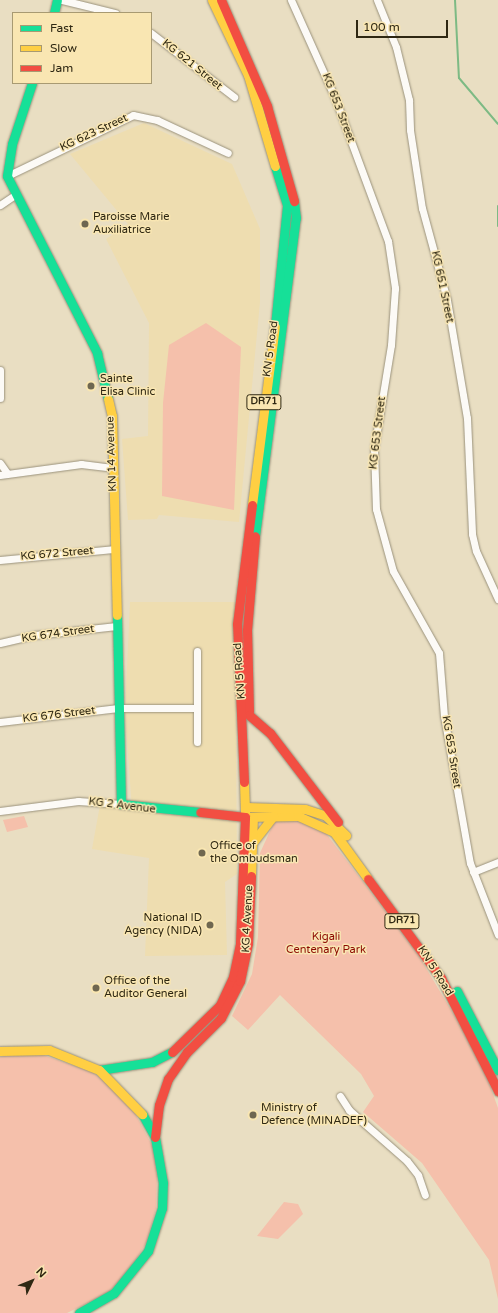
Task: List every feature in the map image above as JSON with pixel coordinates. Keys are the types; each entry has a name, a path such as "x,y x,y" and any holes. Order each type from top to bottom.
{"main road":[{"path":"54,12 57,0"},
{"name":"KN 5 Road","path":"212,0 248,75 287,205 286,240 238,624 250,807"},
{"name":"KN 5 Road","path":"221,0 267,106 292,187 296,218 254,546 247,630 249,817 273,816 309,819 334,832 347,847 441,978 478,1046 498,1091"},
{"path":"7,176 12,144 32,84"},
{"name":"KN 14 Avenue","path":"7,176 15,195 97,353 112,416 121,804"},
{"path":"249,715 270,733 324,800 342,830"},
{"name":"KG 2 Avenue","path":"121,804 169,812 225,814 249,817"},
{"name":"KN 5 Road","path":"225,814 250,807 305,809 326,816 342,830 442,968 498,1070"},
{"path":"253,842 273,816"},
{"name":"KG 4 Avenue","path":"99,1070 152,1062 167,1056 213,1014 226,994 238,959 253,842 249,817"},
{"name":"KG 4 Avenue","path":"155,1137 159,1105 168,1080 187,1052 221,1018 240,981 248,943 245,895 249,817"},
{"path":"0,1050 49,1050 99,1070 138,1107 155,1137 163,1183 162,1208 148,1251 114,1292 79,1313"}],"street":[{"path":"62,0 111,12"},
{"name":"KG 653 Street","path":"291,0 335,98 391,253 395,288 391,345 374,450 376,509 393,571 442,663 444,716 473,872 498,935"},
{"name":"KG 651 Street","path":"377,0 396,47 409,100 410,130 422,208 447,300 467,418 472,534 476,551 498,599"},
{"name":"KG 621 Street","path":"152,34 234,97"},
{"name":"KG 623 Street","path":"7,176 133,116 157,120 228,153"},
{"path":"0,205 15,195"},
{"path":"0,370 0,398"},
{"path":"0,463 4,474 81,464 113,468"},
{"name":"KG 672 Street","path":"0,560 115,549"},
{"name":"KG 674 Street","path":"0,643 35,635 117,626"},
{"path":"197,651 197,742"},
{"name":"KG 676 Street","path":"0,722 118,708 196,708"},
{"name":"KG 2 Avenue","path":"0,811 78,802 121,804"},
{"path":"473,872 498,862"},
{"path":"340,1096 349,1110 407,1161 418,1176 425,1195"}],"shaded area":[{"path":"144,123 232,164 260,229 260,302 239,522 159,515 157,519 128,520 122,439 148,436 149,323 106,239 128,224 70,154"},
{"path":"130,602 235,602 237,874 225,882 227,955 145,956 149,858 92,849 100,805 132,809 125,713"}],"green space":[{"path":"206,323 241,347 234,510 162,496 163,403 169,345"},
{"path":"24,816 28,827 7,832 3,820"},
{"name":"Kigali Centenary Park","path":"275,820 305,821 325,832 417,953 463,1030 489,1083 498,1108 498,1299 489,1260 422,1163 363,1112 374,1096 361,1074 280,995 248,1030 232,1016 252,974 258,937 260,853"},
{"path":"15,1054 43,1055 92,1072 114,1088 131,1106 153,1147 157,1176 156,1208 147,1241 130,1270 108,1293 67,1313 0,1313 0,1057"},
{"path":"284,1202 298,1204 303,1214 278,1239 257,1236"}],"waterway":[{"path":"455,0 459,78 498,124"},
{"path":"498,206 498,226"}],"traffic: fast":[{"path":"54,12 57,0"},
{"path":"32,84 12,144 7,176 97,353 108,399"},
{"path":"275,166 287,205 275,326"},
{"path":"255,536 296,218 294,201"},
{"path":"117,615 121,804 200,812"},
{"path":"457,991 498,1070"},
{"path":"99,1070 152,1062 172,1052"},
{"path":"79,1313 114,1293 148,1251 162,1208 163,1183 155,1137 142,1114"}],"traffic: slow":[{"path":"212,0 248,75 275,166"},
{"path":"252,505 275,326"},
{"path":"108,399 112,416 117,615"},
{"path":"244,782 245,817 298,816 334,832 368,879"},
{"path":"246,807 305,809 326,816 346,835"},
{"path":"253,842 273,816"},
{"path":"251,876 253,817"},
{"path":"0,1051 49,1050 99,1070 142,1114"}],"traffic: jam":[{"path":"221,0 267,106 294,201"},
{"path":"244,782 237,624 252,505"},
{"path":"249,711 247,630 255,536"},
{"path":"249,715 270,733 338,822"},
{"path":"172,1052 220,1005 233,977 240,943 245,817 200,812"},
{"path":"155,1137 159,1105 168,1079 187,1052 221,1018 240,981 248,943 251,876"},
{"path":"368,879 441,978 498,1091"}],"place":[{"name":"Paroisse Marie Auxiliatrice","path":"85,224"},
{"name":"Sainte Elisa Clinic","path":"91,386"},
{"name":"Office of the Ombudsman","path":"202,853"},
{"name":"National ID Agency (NIDA)","path":"210,925"},
{"name":"Office of the Auditor General","path":"96,988"},
{"name":"Ministry of Defence (MINADEF)","path":"253,1115"}]}
